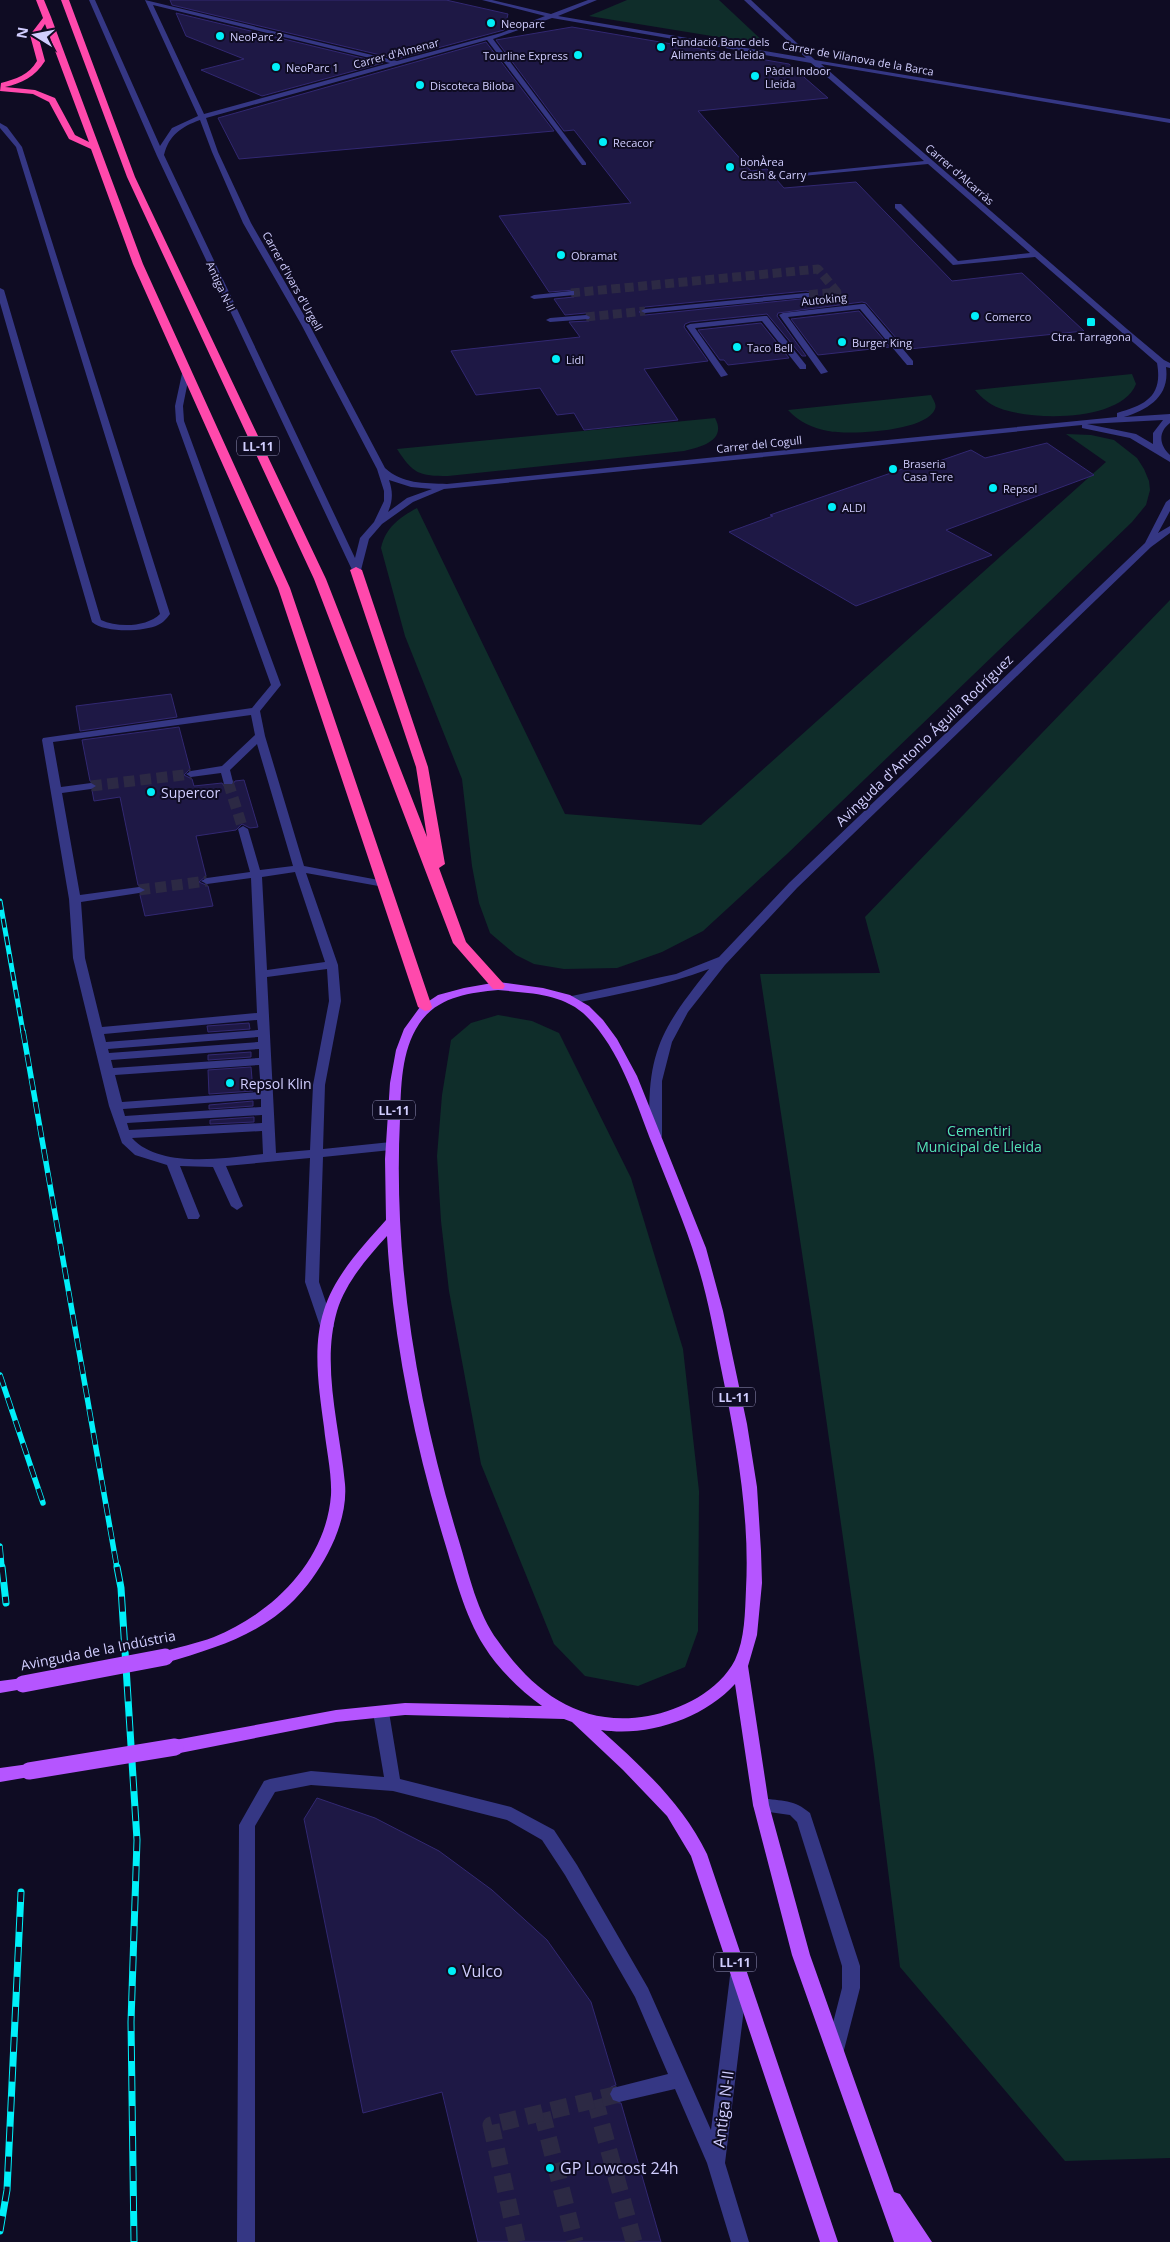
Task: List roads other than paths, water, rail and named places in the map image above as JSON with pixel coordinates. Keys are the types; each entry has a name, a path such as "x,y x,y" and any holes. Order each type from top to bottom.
{"highway":[{"name":"LL-11","path":"40,0 138,264 284,588 425,1007"},
{"name":"LL-11","path":"65,0 131,177 320,579 460,943 498,986"},
{"path":"0,88 24,79 38,67 41,61 34,35 47,17"},
{"path":"0,88 35,92 52,100 72,137 95,148"},
{"path":"356,570 422,767 443,895"}],"main road":[{"name":"LL-11","path":"571,1716 613,1725 646,1724 672,1717 700,1704 724,1686 740,1666 749,1644 755,1582 751,1504 739,1416 709,1280 682,1202 623,1058 600,1025 583,1007 571,1000 498,986 461,991 444,996 425,1007 413,1022 403,1044 396,1086 391,1146 392,1221 400,1319 416,1402 440,1500 468,1593 490,1642 526,1687 571,1716 629,1765 673,1811 699,1854 829,2242"},
{"name":"Avinguda de la Indústria","path":"0,1688 165,1658 227,1638 276,1607 301,1582 320,1556 333,1527 338,1495 326,1360 327,1326 334,1301 350,1271 392,1221"},
{"path":"740,1666 761,1804 801,1955 903,2242"},
{"path":"0,1775 175,1747 336,1716 405,1709 571,1716"},
{"path":"884,2187 923,2242"}],"street":[{"name":"Antiga N-II","path":"92,0 160,156 356,570"},
{"name":"Carrer de Vilanova de la Barca","path":"485,0 553,16 1170,121"},
{"name":"Carrer d'Almenar","path":"160,156 166,137 174,130 202,117 489,38 594,0"},
{"name":"Carrer d'Alcarràs","path":"747,0 812,60 1166,368 1164,392 1153,403 1128,413 1102,420"},
{"path":"148,1 377,56 397,63"},
{"name":"Carrer d'Ivars d'Urgell","path":"148,1 202,117 247,223 305,324 381,468 388,490 388,501 378,523 365,538 356,570"},
{"path":"489,38 584,164"},
{"path":"0,125 5,128 19,147 156,585 165,614 156,624 127,628 107,627 97,622 0,290"},
{"path":"804,175 930,162"},
{"path":"898,206 956,262 1036,255"},
{"path":"534,297 571,293"},
{"path":"645,311 806,295"},
{"name":"Autoking","path":"824,372 783,315 862,306 910,363"},
{"path":"550,320 586,317"},
{"path":"724,376 690,326 764,318 803,367"},
{"path":"186,371 179,406 180,421 276,685 256,711 47,740 75,899 79,958 115,1106 126,1140 139,1152 172,1162 218,1163 391,1146"},
{"path":"1170,418 1162,423 1157,432 1156,442 1166,456 1170,468"},
{"name":"Carrer del Cogull","path":"447,487 784,456 984,431 1102,420 1170,418"},
{"name":"Carrer del Cogull","path":"1072,424 1133,436 1166,456"},
{"path":"381,468 391,478 400,482 447,487"},
{"path":"378,523 410,500 447,487"},
{"name":"Avinguda d'Antonio Águila Rodríguez","path":"1148,545 1170,502"},
{"name":"Avinguda d'Antonio Águila Rodríguez","path":"656,1136 654,1086 661,1055 672,1028 722,960 821,860 1148,545 1170,529"},
{"path":"256,711 260,736 299,868 332,965 335,1001 319,1085 312,1282 327,1326"},
{"path":"191,774 225,769 260,736"},
{"path":"225,769 228,782"},
{"path":"57,791 91,786"},
{"path":"242,829 256,874 270,1158"},
{"path":"207,881 299,868 384,884"},
{"path":"75,899 139,890"},
{"name":"Avinguda d'Antonio Águila Rodríguez","path":"571,1000 642,986 680,976 722,960"},
{"path":"261,974 332,965"},
{"path":"97,1031 263,1016"},
{"path":"102,1052 264,1039"},
{"path":"108,1072 265,1061"},
{"path":"115,1106 266,1095"},
{"path":"120,1120 267,1112"},
{"path":"124,1134 268,1127"},
{"path":"172,1162 194,1216"},
{"path":"218,1163 237,1206"},
{"path":"381,1712 393,1784"},
{"path":"246,2242 247,1825 270,1786 311,1778 393,1784 510,1814 548,1835 571,1870 642,1993 716,2162"},
{"path":"761,1804 794,1809 804,1818 851,1966 851,1988 835,2050"},
{"name":"Antiga N-II","path":"739,1974 716,2162 740,2242"},
{"path":"618,2094 680,2079"}],"tunnel":[{"path":"571,293 818,269 837,292 806,295"},
{"path":"586,317 645,311"},
{"path":"91,786 191,774"},
{"path":"228,782 243,829"},
{"path":"139,890 207,881"},
{"path":"517,2242 491,2125 619,2094"},
{"path":"595,2100 634,2242"},
{"path":"542,2113 575,2242"}],"railway":[{"path":"0,901 23,1032"},
{"path":"23,1031 117,1568"},
{"path":"0,1375 43,1503"},
{"path":"0,1546 2,1568"},
{"path":"2,1567 6,1603"},
{"path":"117,1567 121,1588 137,1840 131,2022 134,2242"},
{"path":"0,2231 7,2190 21,1892"}],"place":[{"name":"Neoparc","path":"491,23"},
{"name":"NeoParc 2","path":"220,36"},
{"name":"Fundació Banc dels Aliments de Lleida","path":"661,47"},
{"name":"Tourline Express","path":"578,55"},
{"name":"NeoParc 1","path":"276,67"},
{"name":"Pàdel Indoor Lleida","path":"755,76"},
{"name":"Discoteca Biloba","path":"420,85"},
{"name":"Recacor","path":"603,142"},
{"name":"bonÀrea Cash & Carry","path":"730,167"},
{"name":"Obramat","path":"561,255"},
{"name":"Comerco","path":"975,316"},
{"name":"Ctra. Tarragona","path":"1091,322"},
{"name":"Burger King","path":"842,342"},
{"name":"Taco Bell","path":"737,347"},
{"name":"Lidl","path":"556,359"},
{"name":"Braseria Casa Tere","path":"893,469"},
{"name":"Repsol","path":"993,488"},
{"name":"ALDI","path":"832,507"},
{"name":"Supercor","path":"151,792"},
{"name":"Repsol Klin","path":"230,1083"},
{"name":"Vulco","path":"452,1971"},
{"name":"GP Lowcost 24h","path":"550,2168"}],"park label":[{"name":"Cementiri Municipal de Lleida","path":"979,1138"}]}
